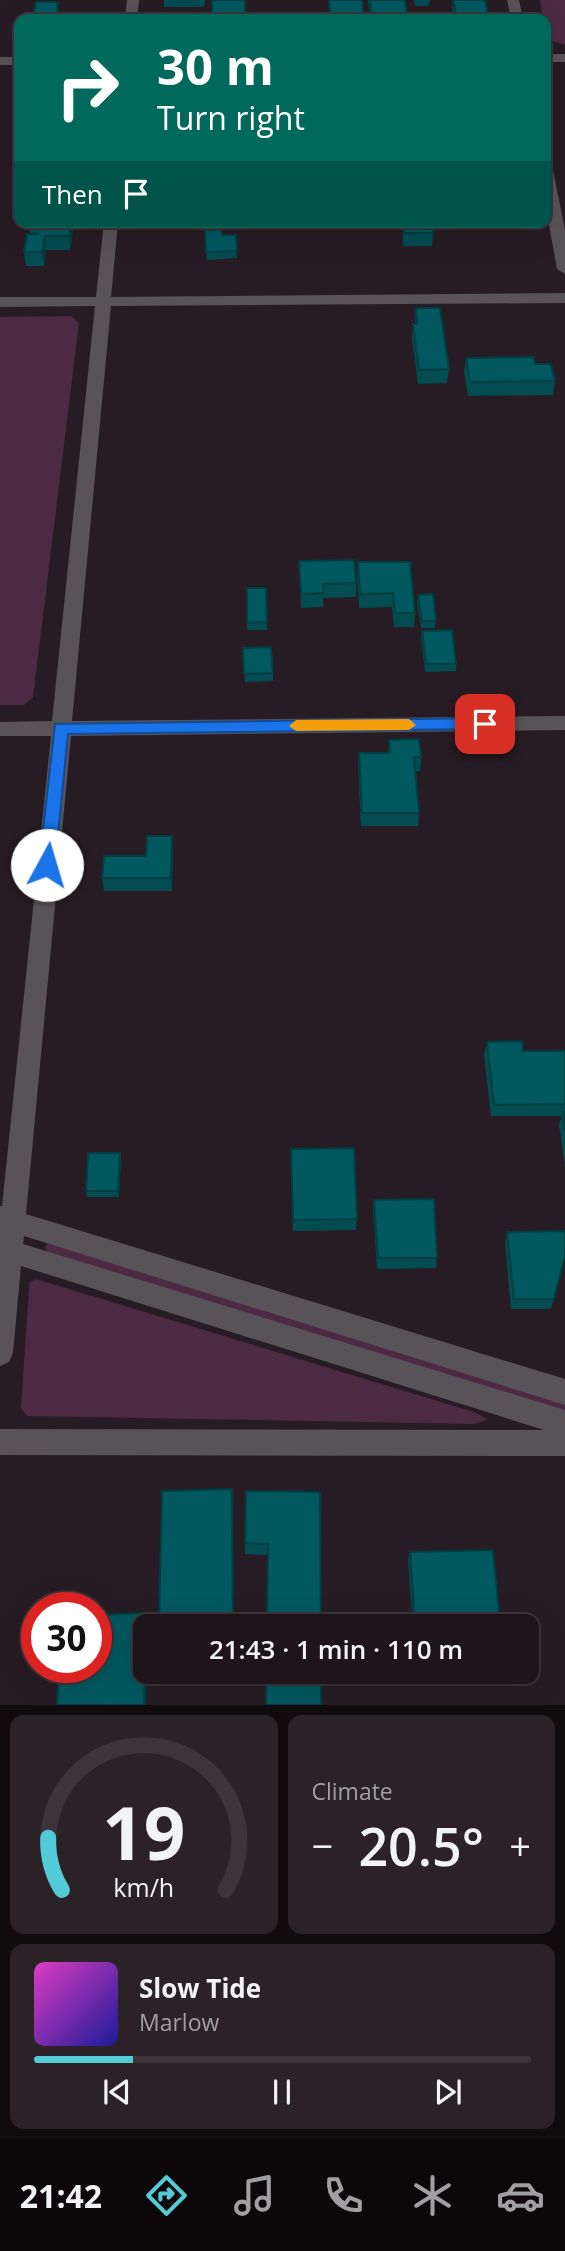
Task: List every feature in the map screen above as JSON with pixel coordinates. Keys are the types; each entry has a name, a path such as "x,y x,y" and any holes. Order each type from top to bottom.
{"street":[{"path":"551,196 565,269"},
{"path":"0,1353 6,1219 61,728 110,228"},
{"path":"0,302 565,298"},
{"path":"0,729 565,723"},
{"path":"6,1219 565,1392"},
{"path":"5,1250 565,1423"},
{"path":"0,1442 565,1443"}],"shaded area":[{"path":"540,0 565,0 565,45 551,40 551,14 542,14"},
{"path":"71,316 79,323 33,697 24,705 0,705 0,317"},
{"path":"53,1242 565,1401 565,1413 48,1253 45,1248"},
{"path":"36,1279 474,1412 488,1420 474,1424 27,1416 21,1408 29,1288 30,1282"}],"building":[{"path":"212,0 245,0 245,14 212,14"},
{"path":"329,0 362,0 363,14 330,14"},
{"path":"370,0 405,0 407,14 372,14"},
{"path":"453,0 485,0 488,14 456,14"},
{"path":"36,2 58,2 57,14 34,14"},
{"path":"39,228 70,228 69,236 45,236 42,252 24,252 27,234 38,234"},
{"path":"404,228 433,228 433,233 404,233"},
{"path":"205,230 221,230 222,235 236,235 237,251 206,252"},
{"path":"416,308 440,308 449,369 419,370 413,324 417,324"},
{"path":"534,357 535,364 551,364 555,381 470,382 466,358"},
{"path":"354,560 356,583 323,584 324,593 301,594 299,561"},
{"path":"358,562 410,562 415,613 395,613 393,593 360,594"},
{"path":"247,588 266,588 267,622 247,623"},
{"path":"433,594 436,621 422,621 418,595"},
{"path":"452,630 456,664 426,664 422,631"},
{"path":"271,647 273,673 244,674 243,648"},
{"path":"419,739 421,757 414,757 419,813 362,813 359,753 390,753 389,740"},
{"path":"147,836 172,836 171,878 102,878 104,856 146,856"},
{"path":"522,1041 523,1051 565,1051 565,1104 494,1105 487,1042"},
{"path":"354,1148 357,1219 293,1220 291,1149"},
{"path":"88,1153 120,1153 118,1191 86,1191"},
{"path":"434,1199 437,1258 378,1258 374,1200"},
{"path":"565,1231 565,1256 554,1299 514,1299 507,1232"},
{"path":"232,1489 233,1614 159,1614 162,1491"},
{"path":"246,1491 320,1492 321,1614 267,1614 268,1544 245,1543"},
{"path":"493,1550 499,1614 414,1614 410,1552"},
{"path":"146,1613 133,1614 133,1684 144,1684 144,1705 57,1705 58,1683 112,1683 112,1614"},
{"path":"266,1684 321,1684 321,1705 266,1705"}],"slow traffic":[{"path":"296,726 409,725"}],"route":[{"path":"47,865 61,728 485,724"}]}
